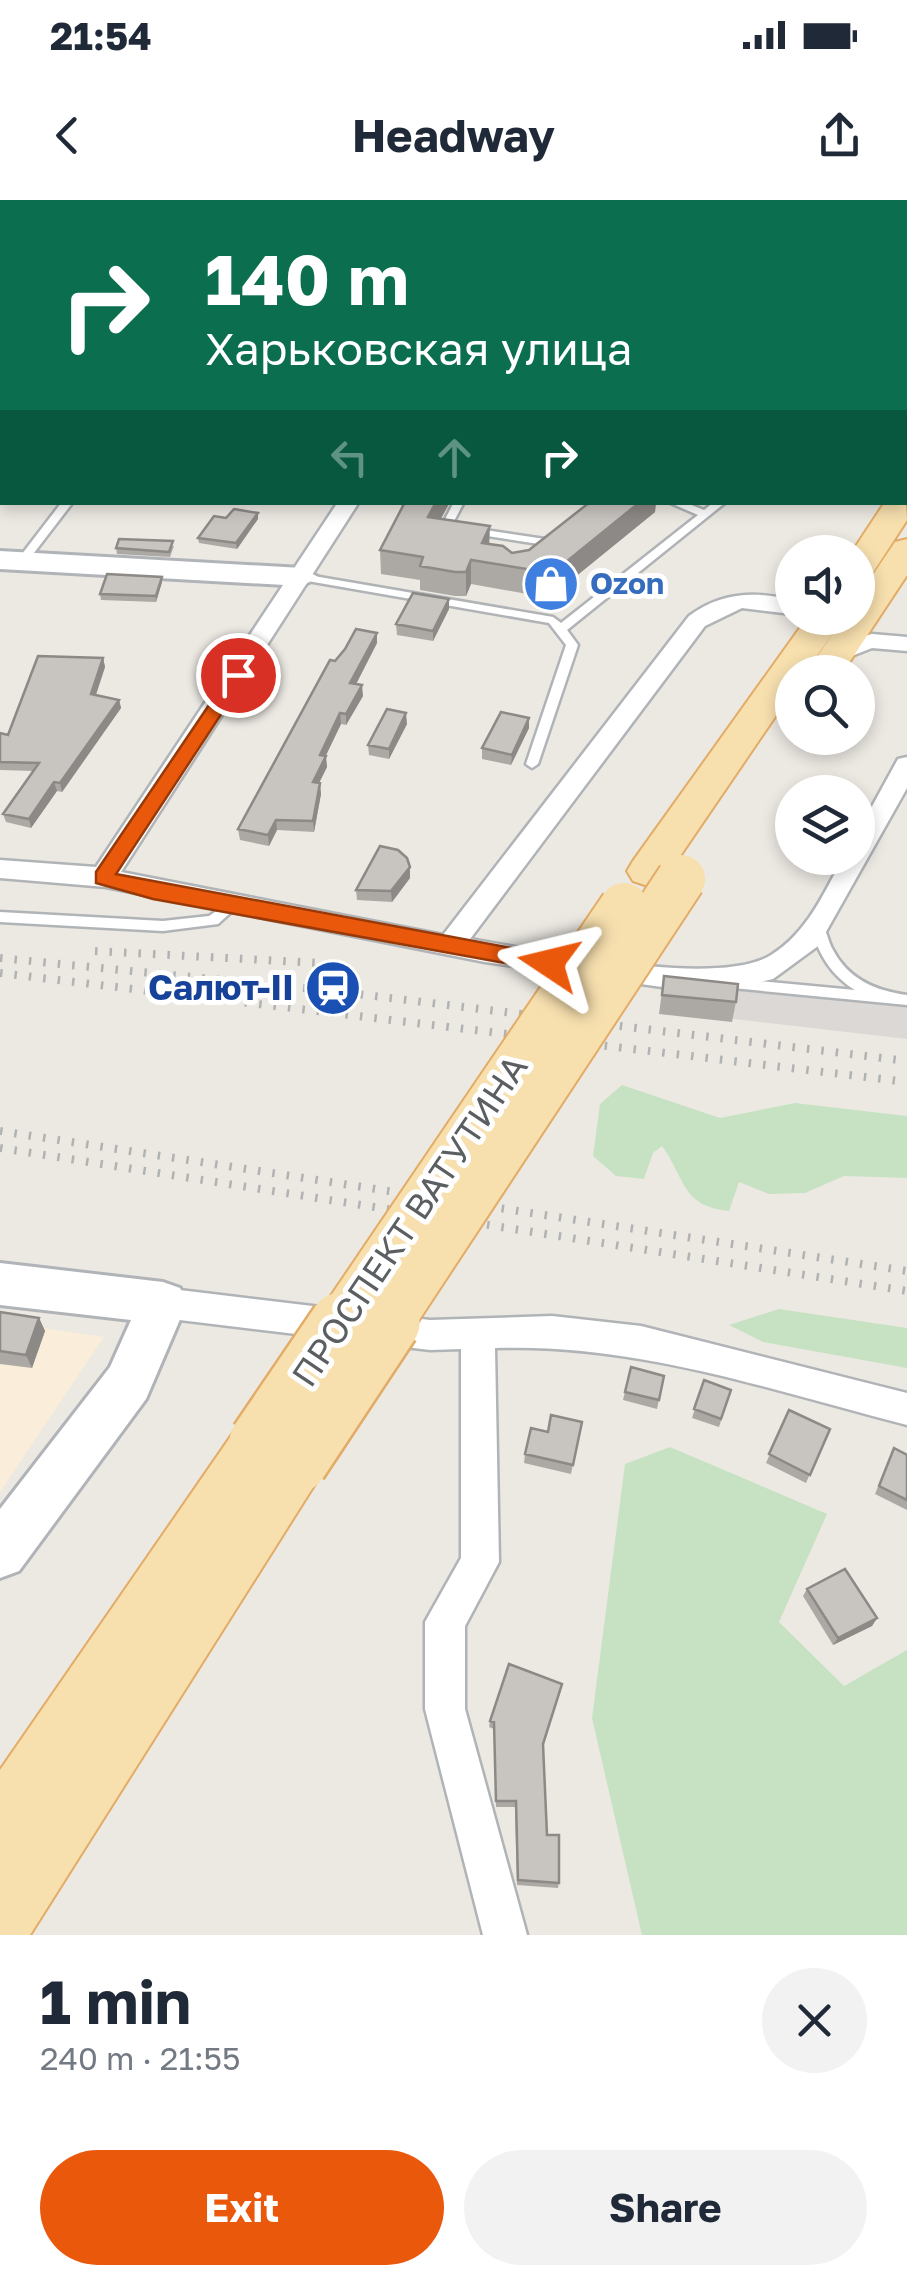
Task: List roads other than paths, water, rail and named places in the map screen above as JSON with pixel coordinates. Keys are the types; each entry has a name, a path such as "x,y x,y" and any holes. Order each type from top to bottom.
{"main road":[{"path":"875,543 900,505"},
{"name":"ПРОСПЕКТ ВАТУТИНА","path":"875,599 907,550"},
{"name":"ПРОСПЕКТ ВАТУТИНА","path":"0,1828 278,1452 664,875 816,635"},
{"name":"ПРОСПЕКТ ВАТУТИНА","path":"664,875 775,741"},
{"name":"ПРОСПЕКТ ВАТУТИНА","path":"0,1919 278,1452"}],"street":[{"path":"104,878 347,505"},
{"path":"20,553 302,577"},
{"path":"450,945 696,621 713,607 736,600 775,617"},
{"path":"875,623 902,642"},
{"path":"816,635 856,644 902,642"},
{"path":"875,823 907,765"},
{"path":"0,869 104,878 231,906 549,963 713,982 763,972 795,953 818,928 847,875"},
{"path":"0,1284 430,1335 552,1331 641,1340 907,1410"},
{"path":"0,1552 128,1383 163,1303"},
{"path":"478,1335 480,1562 445,1622 444,1709 505,1935"}],"lane":[{"path":"20,553 55,505"},
{"path":"20,553 65,505"},
{"path":"458,505 446,528 545,542"},
{"path":"681,505 706,515"},
{"path":"560,630 718,505"},
{"path":"534,551 557,532"},
{"path":"302,577 553,620 572,645 532,764"},
{"path":"0,917 164,926 213,920 231,906"},
{"path":"818,928 824,956 849,982 887,999"},
{"path":"713,982 907,1000"}],"railway":[{"path":"95,951 320,963"},
{"path":"0,958 333,991 907,1061"},
{"path":"0,973 907,1082"},
{"path":"0,1131 907,1271"},
{"path":"0,1148 907,1291"}],"place":[{"name":"Ozon","path":"551,584"},
{"name":"Салют-II","path":"333,988"}]}
